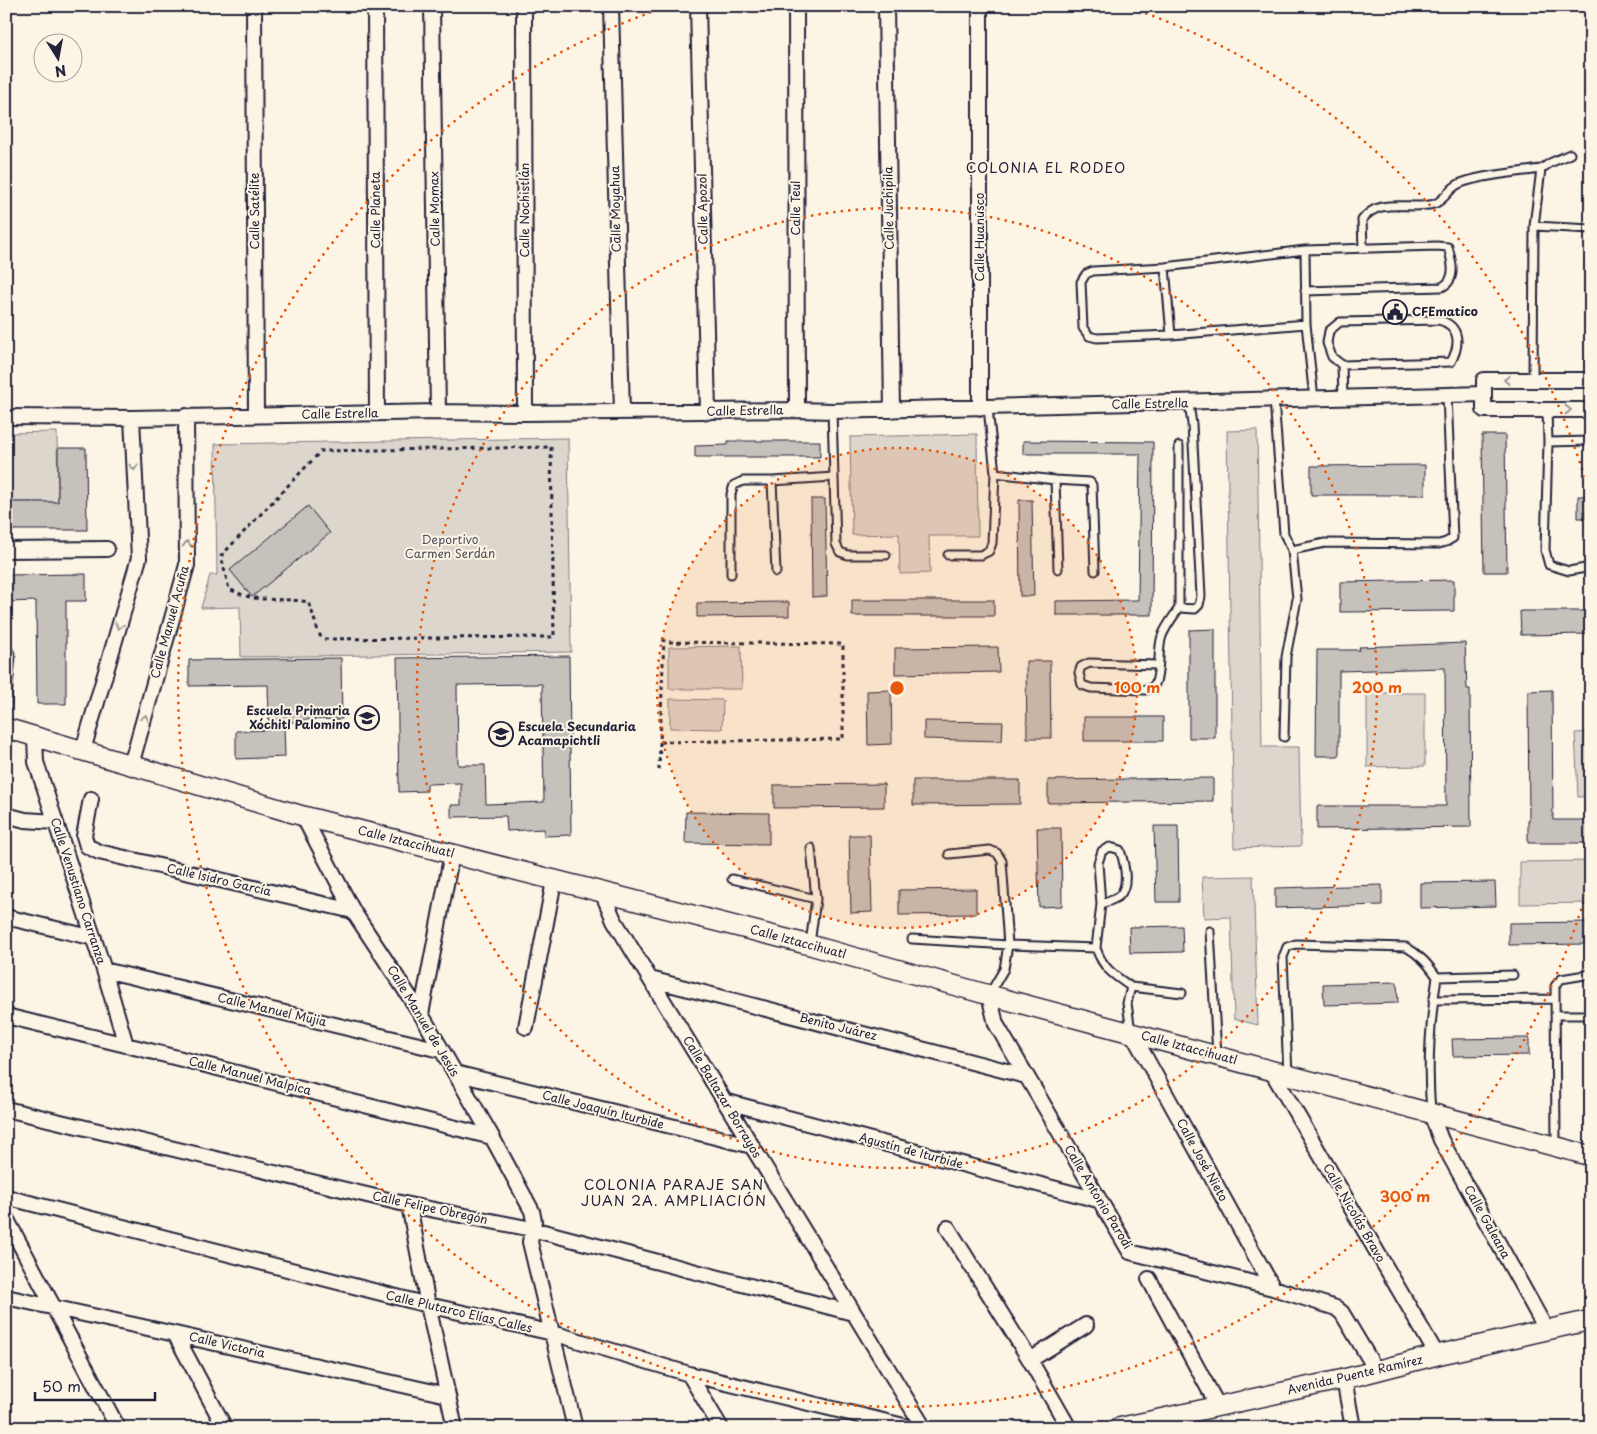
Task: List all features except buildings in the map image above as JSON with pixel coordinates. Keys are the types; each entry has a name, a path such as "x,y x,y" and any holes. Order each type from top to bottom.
{"street":[{"name":"Calle Satélite","path":"254,6 256,415"},
{"name":"Calle Planeta","path":"375,6 377,413"},
{"name":"Calle Momax","path":"432,6 438,412"},
{"name":"Calle Nochistlán","path":"524,6 525,413"},
{"name":"Calle Moyahua","path":"611,6 622,412"},
{"name":"Calle Apozol","path":"698,6 708,412"},
{"name":"Calle Teul","path":"796,6 797,410"},
{"name":"Calle Juchipila","path":"886,6 892,410"},
{"name":"Calle Huanusco","path":"980,6 984,408"},
{"name":"Calle Estrella","path":"6,417 132,418 438,412 708,412 797,410 832,412 1189,404 1447,395 1484,387 1533,380 1591,380"},
{"path":"1484,387 1484,410 1591,410"},
{"name":"Calle Manuel Acuña","path":"132,765 187,565 186,416"},
{"path":"83,750 139,558 132,418"},
{"path":"6,550 107,549"},
{"name":"Calle Iztaccihuatl","path":"6,728 303,816 810,945 989,995 1591,1156"},
{"name":"Calle Venustiano Carranza","path":"35,737 36,762 94,938 126,1045"},
{"name":"Calle Isidro García","path":"90,799 84,836 87,846 100,852 353,911"},
{"path":"6,815 24,820 55,822"},
{"name":"Calle Manuel de Jesús","path":"303,816 353,911 421,1014 532,1211 534,1221 530,1242 575,1428"},
{"path":"421,1014 452,853"},
{"path":"526,1027 554,881"},
{"name":"Calle Baltazar Borrayos","path":"602,892 614,920 924,1428"},
{"path":"6,917 94,938"},
{"name":"Calle Manuel Mujia","path":"104,970 440,1050"},
{"name":"Benito Juárez","path":"650,979 1026,1076"},
{"name":"Calle Antonio Parodi","path":"989,995 996,1024 1130,1252 1273,1288 1336,1308 1342,1314 1376,1370"},
{"name":"Calle Manuel Malpica","path":"6,1016 492,1137"},
{"name":"Calle José Nieto","path":"1132,1033 1273,1288"},
{"name":"Calle Nicolás Bravo","path":"1280,1072 1437,1355"},
{"name":"Calle Joaquín Iturbide","path":"454,1073 752,1146"},
{"name":"Agustín de Iturbide","path":"724,1101 1098,1200"},
{"name":"Calle Felipe Obregón","path":"6,1109 409,1205 532,1229 853,1313"},
{"name":"Calle Galeana","path":"1431,1114 1441,1140 1546,1329"},
{"name":"Calle Plutarco Elías Calles","path":"6,1198 428,1305 553,1333 689,1374 912,1428"},
{"path":"409,1205 428,1305 455,1428"},
{"path":"6,1218 118,1428"},
{"path":"948,1228 1030,1360 1069,1428"},
{"path":"1149,1279 1218,1406"},
{"name":"Calle Victoria","path":"6,1297 447,1396"},
{"name":"Avenida Puente Ramírez","path":"1118,1428 1344,1379 1437,1355 1591,1320"},
{"path":"1030,1360 1086,1325"},
{"path":"175,1334 225,1428"},
{"path":"689,1374 721,1428"},
{"path":"1344,1379 1353,1428"}],"lane":[{"path":"1363,248 1362,220 1368,212 1381,206 1431,205 1439,202 1457,185 1473,179 1540,169 1570,154"},
{"path":"1533,380 1534,226 1540,169"},
{"path":"1534,226 1591,229"},
{"path":"1305,291 1442,287 1448,284 1452,278 1448,247 1305,250 1165,267 1093,271 1086,274 1081,282 1083,328 1089,336 1097,338 1306,324"},
{"path":"1305,250 1306,324 1314,399"},
{"path":"1165,267 1171,334"},
{"path":"1342,365 1451,362 1457,352 1456,332 1450,323 1440,320 1340,322 1329,331 1327,343 1332,357 1342,365 1343,398"},
{"path":"1292,550 1325,543 1439,544 1453,538 1447,395"},
{"path":"1274,400 1284,534 1292,550 1297,599 1294,623 1286,657 1284,737"},
{"path":"1179,608 1195,609 1199,604 1201,596 1189,404"},
{"path":"948,555 981,555 989,551 992,543 995,473 984,408"},
{"path":"1547,410 1548,442 1544,550 1549,565 1568,571 1591,567"},
{"path":"832,412 836,544 840,552 848,555 886,556"},
{"path":"1548,442 1591,441"},
{"path":"1158,665 1089,663 1082,667 1079,673 1082,685 1091,688 1145,690 1156,684 1162,635 1179,608 1179,446"},
{"path":"995,473 1090,482 1092,485 1095,571"},
{"path":"731,574 731,494 734,485 743,481 834,477"},
{"path":"1055,480 1058,569"},
{"path":"772,481 776,572"},
{"path":"6,646 11,656 6,708"},
{"path":"810,945 816,899 812,848"},
{"path":"1100,904 1121,895 1125,882 1126,866 1120,850 1110,848 1102,851 1098,863 1100,904 1096,948 1100,960 1106,968 1131,987 1182,994"},
{"path":"949,854 990,850 997,853 1002,861 1008,945 1004,969 989,995"},
{"path":"732,879 816,899"},
{"path":"1210,931 1217,1055"},
{"path":"912,939 1096,948"},
{"path":"1280,1072 1283,957 1287,948 1296,944 1406,947 1418,954 1429,964 1437,977 1433,1000 1428,1085 1431,1114"},
{"path":"1557,1147 1555,986 1561,979 1591,974"},
{"path":"1437,977 1513,975"},
{"path":"1131,987 1127,1003 1132,1033"},
{"path":"1433,1000 1554,999"},
{"path":"1555,1016 1591,1015"}],"path":[{"path":"551,446 554,637 322,639 316,629 313,612 308,602 262,599 243,595 229,589 221,556 321,451 551,446"},
{"path":"660,742 843,739 843,644 664,640 660,742 660,770"}],"green space":[{"path":"1257,430 1262,747 1299,747 1301,846 1234,848 1227,431"},
{"path":"57,432 58,502 6,502 6,433"},
{"path":"977,434 978,536 929,536 930,573 900,574 899,534 852,535 850,437"},
{"name":"Deportivo Carmen Serdán","path":"568,438 571,652 241,657 240,607 201,608 210,575 217,575 215,444"},
{"path":"741,646 742,689 669,689 669,647"},
{"path":"1367,693 1425,693 1425,766 1367,767"},
{"path":"670,699 723,700 722,729 670,728"},
{"path":"1591,732 1591,796 1578,797 1575,733"},
{"path":"1591,861 1591,903 1520,904 1520,862"},
{"path":"1253,876 1258,1025 1234,1019 1231,917 1204,918 1202,877"}],"place":[{"name":"CFEmatico","path":"1395,312"},
{"name":"Escuela Primaria Xóchitl Palomino","path":"367,718"},
{"name":"Escuela Secundaria Acamapichtli","path":"501,734"}],"district":[{"name":"COLONIA EL RODEO","path":"1046,168"},
{"name":"COLONIA PARAJE SAN JUAN 2A. AMPLIACIÓN","path":"674,1194"}]}
